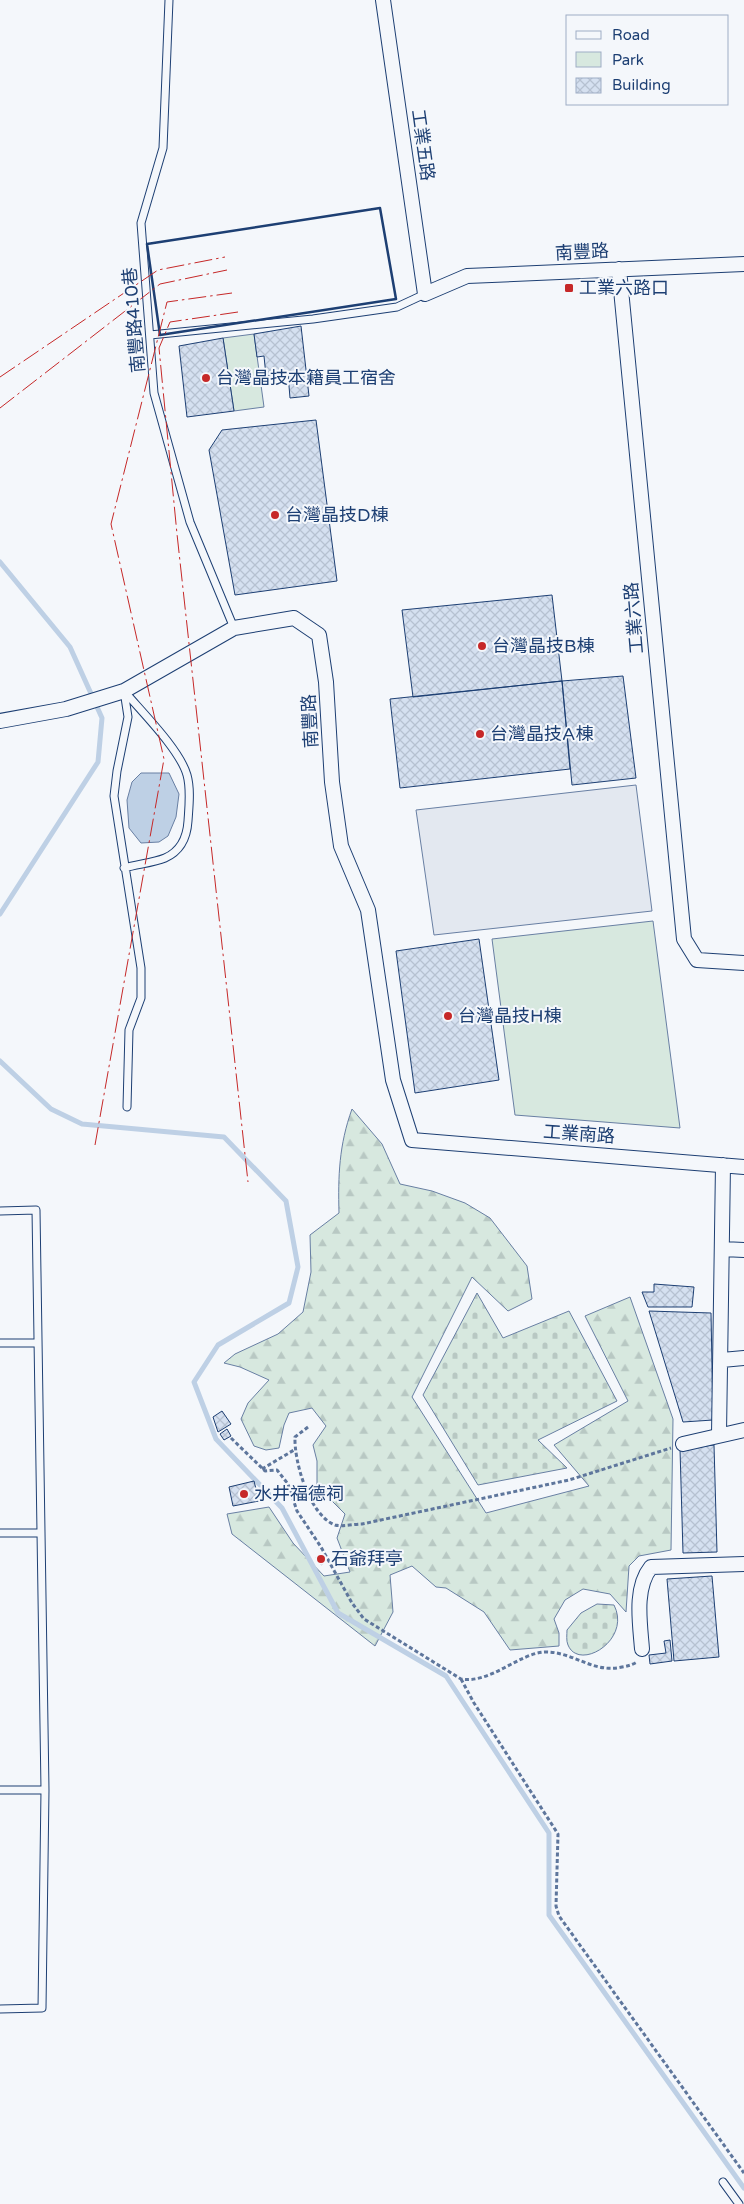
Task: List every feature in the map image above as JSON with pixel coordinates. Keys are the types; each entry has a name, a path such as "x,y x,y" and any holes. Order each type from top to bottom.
{"street":[{"name":"工業五路","path":"383,0 425,294"},
{"name":"南豐路","path":"425,294 467,276 744,264"},
{"name":"工業六路","path":"620,268 684,939 697,960 744,963"},
{"name":"南豐路","path":"0,720 66,710 124,691 234,628 294,618 319,635 326,682 332,782 341,846 368,910 393,1080 412,1140"},
{"name":"工業南路","path":"412,1140 744,1167"},
{"path":"719,1434 722,1360 723,1165"},
{"path":"723,1248 744,1250"},
{"path":"722,1360 744,1358"},
{"path":"683,1444 719,1434 744,1430"},
{"path":"642,1649 640,1628 641,1585 645,1574 651,1567 744,1564"}],"lane":[{"name":"南豐路410巷","path":"169,0 163,148 141,222 154,393 190,522 234,628"},
{"path":"150,335 313,319 397,308 425,294"},
{"path":"124,691 128,717 114,796 141,968 141,998 128,1030 127,1107"},
{"path":"124,691 184,767 188,776 190,802 188,828 183,844 166,857 124,868"},
{"path":"0,1211 36,1210 45,1790 42,2008 0,2009"},
{"path":"0,1343 38,1343"},
{"path":"0,1533 40,1533"},
{"path":"0,1790 45,1790"},
{"path":"723,2182 739,2204"}],"path":[{"path":"308,1427 295,1437 294,1450 305,1487 320,1514 336,1525 362,1524 569,1480 683,1444"},
{"path":"231,1438 262,1469 265,1471 277,1470 283,1476 297,1512 321,1547 352,1604 364,1619 461,1679 470,1680 487,1676 543,1652 559,1654 602,1669 616,1669 634,1664 640,1660 642,1649"},
{"path":"262,1469 294,1450"},
{"path":"461,1679 474,1703 558,1834 556,1906 560,1916 744,2174"}],"green space":[{"path":"254,334 264,407 234,411 223,338"},
{"path":"653,921 680,1128 515,1115 492,939"},
{"path":"352,1109 382,1144 400,1184 432,1191 465,1203 490,1218 527,1266 532,1299 508,1311 472,1277 412,1397 486,1513 589,1486 554,1445 628,1401 585,1316 630,1297 673,1419 671,1550 639,1556 629,1566 626,1612 610,1594 583,1589 565,1600 554,1619 559,1633 559,1646 510,1650 484,1612 446,1588 436,1587 412,1566 390,1575 393,1612 375,1646 232,1534 227,1514 269,1507 293,1543 324,1576 350,1572 337,1538 345,1514 317,1486 317,1461 313,1445 326,1426 312,1408 289,1413 284,1425 279,1448 266,1450 254,1446 241,1419 248,1403 269,1380 240,1367 224,1363 235,1354 278,1334 303,1312 311,1272 310,1235 339,1213 340,1161 344,1135"},
{"path":"477,1293 503,1338 569,1311 617,1401 538,1440 567,1468 478,1485 423,1395"},
{"path":"597,1604 614,1605 618,1618 616,1630 602,1648 582,1655 574,1652 567,1643 567,1630 581,1613"}],"shaded area":[{"path":"636,785 652,911 434,935 416,810"}],"water":[{"path":"141,773 169,773 179,794 176,817 168,836 159,842 141,843 129,828 127,800 132,782"}],"building":[{"path":"301,326 309,396 290,398 288,374 266,376 264,356 257,357 254,334"},
{"name":"台灣晶技本籍員工宿舍","path":"223,338 234,411 187,417 179,346"},
{"name":"台灣晶技D棟","path":"316,420 337,581 235,595 209,450 222,430"},
{"name":"台灣晶技B棟","path":"552,595 562,681 413,697 402,610"},
{"path":"623,676 636,778 572,785 562,681"},
{"name":"台灣晶技A棟","path":"562,681 570,769 400,788 390,699"},
{"name":"台灣晶技H棟","path":"479,939 499,1080 415,1093 396,951"},
{"path":"654,1284 694,1287 692,1307 648,1307 642,1292 654,1292"},
{"path":"649,1311 711,1313 713,1420 683,1422"},
{"path":"222,1411 231,1424 218,1432 213,1417"},
{"path":"227,1429 231,1436 224,1440 220,1434"},
{"path":"714,1445 717,1552 683,1553 680,1449"},
{"name":"水井福德祠","path":"254,1481 259,1501 233,1506 229,1487"},
{"name":"石爺拜亭","path":"321,1554 326,1561 321,1565 316,1557"},
{"path":"712,1576 719,1657 674,1661 667,1579"},
{"path":"670,1640 672,1661 650,1664 649,1655 666,1653 664,1641"}],"waterway":[{"path":"0,562 70,647 102,718 98,762 0,914"},
{"path":"0,1061 51,1109 82,1124 224,1137 286,1201 298,1267 289,1303 218,1345 194,1382 216,1439 282,1508 338,1613 446,1676 549,1833 549,1915 744,2188"}],"wall":[{"path":"380,208 396,299 160,335 147,244 380,208"}],"power":[{"path":"0,377 158,270 225,257"},
{"path":"0,408 160,284 227,270"},
{"path":"95,1145 164,759 111,524 167,302 232,293"},
{"path":"238,312 170,322 159,348 177,534 248,1182"}],"place":[{"name":"工業六路口","path":"569,288"},
{"name":"台灣晶技本籍員工宿舍","path":"206,378"},
{"name":"台灣晶技D棟","path":"275,515"},
{"name":"台灣晶技B棟","path":"482,646"},
{"name":"台灣晶技A棟","path":"480,734"},
{"name":"台灣晶技H棟","path":"448,1016"},
{"name":"水井福德祠","path":"244,1494"},
{"name":"石爺拜亭","path":"321,1559"}]}
